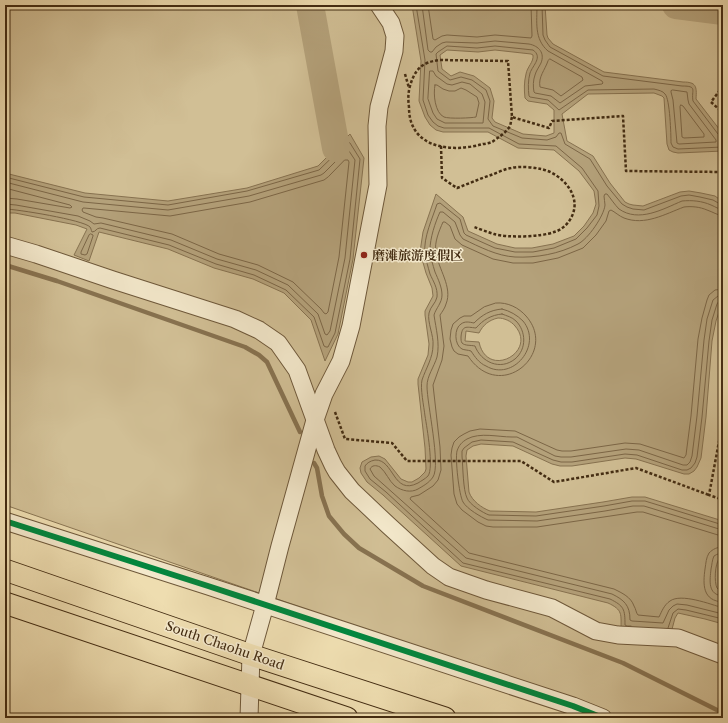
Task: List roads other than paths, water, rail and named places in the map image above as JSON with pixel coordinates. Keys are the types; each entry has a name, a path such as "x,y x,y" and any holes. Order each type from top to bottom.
{"main road":[{"name":"South Chaohu Road","path":"5,570 251,655 445,718"},
{"path":"5,603 347,718"}],"street":[{"path":"249,718 251,655 315,420 326,390 341,361 351,326 378,185 377,126 379,107 394,51 395,36 391,23 379,5"},
{"path":"5,245 235,319 259,330 278,343 297,370 326,450 337,472 352,491 433,566 449,577 486,590 552,608 596,631 618,635 678,638 723,655"},
{"path":"5,521 572,706 603,718"}],"water":[{"path":"412,5 545,5 547,35 553,44 604,72 693,84 696,88 696,99 723,134 723,151 678,153 669,150 667,144 664,98 654,93 588,94 562,114 567,141 593,156 610,183 625,202 643,206 680,192 689,191 715,196 723,202 723,300 716,321 712,341 701,458 694,471 689,474 684,474 636,459 625,458 572,466 560,466 552,464 513,446 481,444 473,446 467,450 466,456 469,492 478,504 490,511 536,512 632,497 645,497 723,521 723,546 719,581 720,586 723,587 723,624 678,613 671,633 621,630 619,610 608,603 461,566 367,482 361,473 360,468 362,462 371,457 379,456 385,459 401,479 408,482 412,482 419,478 426,469 418,379 428,355 429,344 425,311 433,296 432,288 420,252 423,232 436,194 463,217 468,231 497,244 515,248 532,248 553,244 574,236 584,226 593,213 596,204 594,191 579,171 554,150 518,148 488,132 443,132 436,130 430,125 425,117 419,101 421,61","holes":["447,50 478,52 495,50 533,55 525,77 525,98 528,101 547,104 554,110 554,133 546,136 523,134 495,122 492,118 494,101 490,88 474,76 460,72 451,76 442,69 440,55","498,318 505,319 512,323 520,336 520,345 516,353 509,358 500,360 491,359 484,353 479,342 465,341 466,331 479,333 487,323"]},
{"path":"350,134 364,158 353,259 338,334 325,361 311,320 284,293 253,279 214,268 168,249 99,232 89,261 74,255 87,229 76,225 15,213 5,213 5,173 85,193 168,201 247,188 318,166"}],"waterway":[{"path":"310,5 336,148"},
{"path":"676,5 723,11"},
{"path":"5,265 57,281 245,347 259,355 267,362 300,432"},
{"path":"314,463 317,468 322,496 329,516 344,534 359,548 423,586 623,663 723,713"}],"place":[{"name":"磨滩旅游度假区","path":"364,255"}]}
